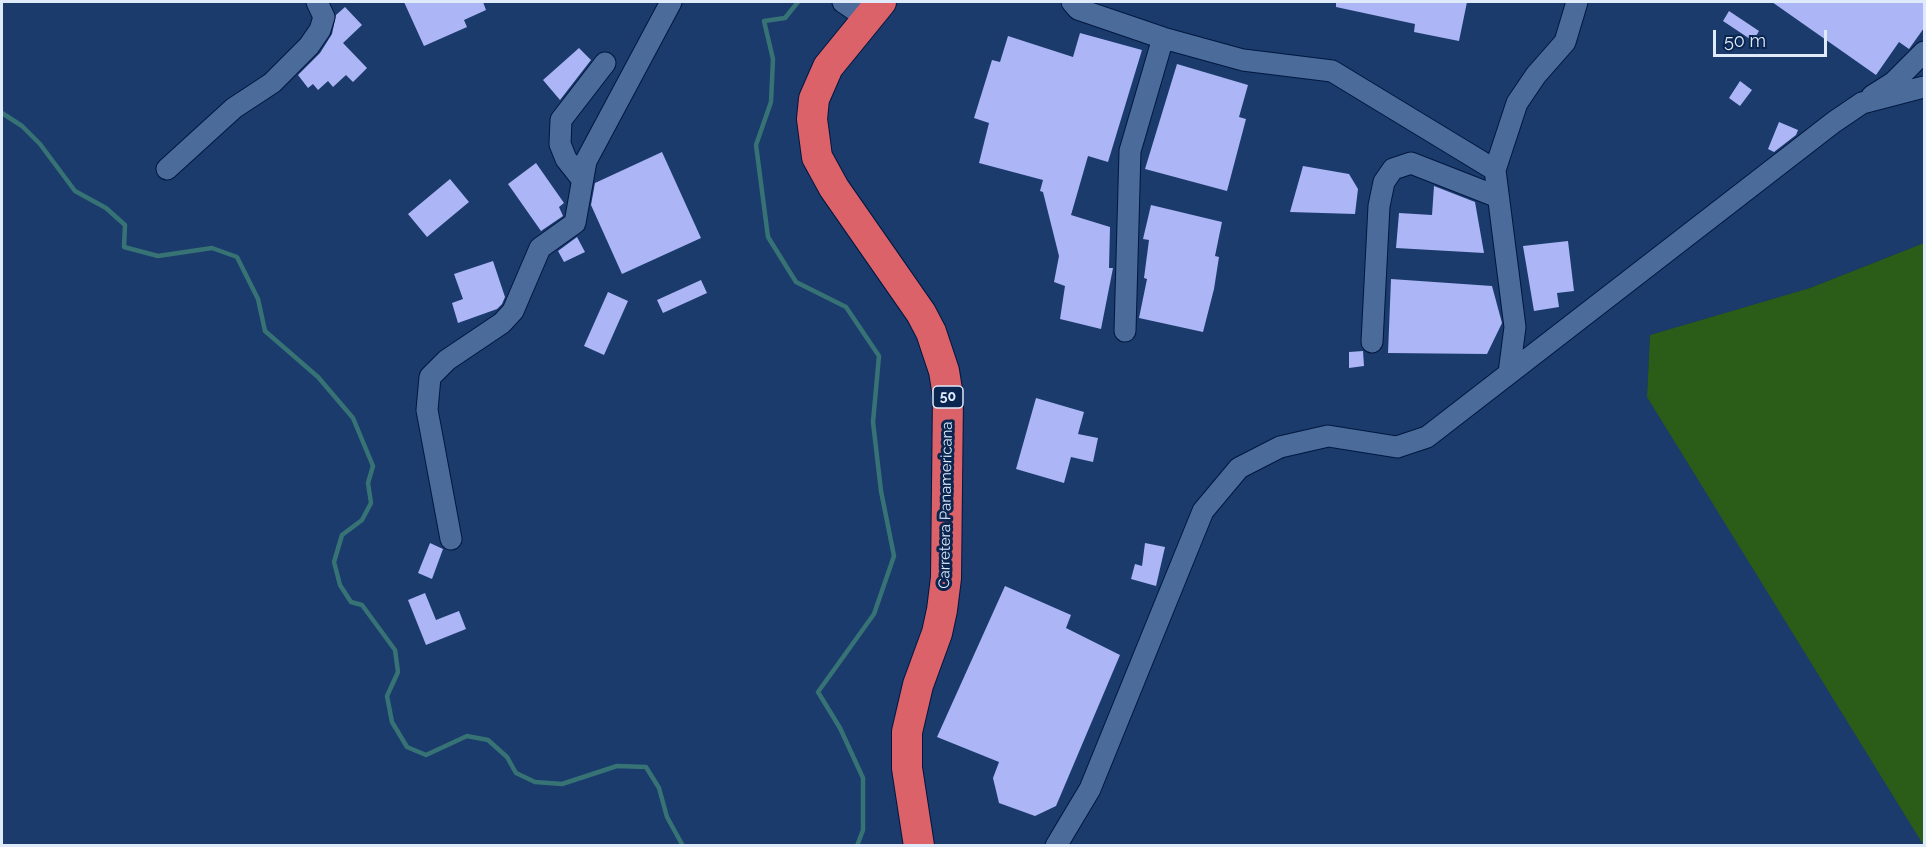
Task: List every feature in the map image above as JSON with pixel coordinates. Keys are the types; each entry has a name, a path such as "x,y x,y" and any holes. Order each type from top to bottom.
{"highway":[{"name":"Carretera Panamericana","path":"874,10 824,74 814,99 812,128 817,157 834,188 921,312 938,350 946,388 945,578 942,610 918,685 907,732 907,768 918,846"}],"street":[{"path":"167,169 234,108 272,82 309,46 320,30 324,17 317,2"},
{"path":"451,539 427,410 430,377 447,360 502,323 513,311 540,248 575,223 579,213 581,178 586,160 671,2"},
{"path":"843,2 874,10"},
{"path":"1072,2 1078,9 1163,38 1243,60 1332,71 1496,170"},
{"path":"1509,373 1515,327 1496,170 1517,103 1536,75 1565,42 1576,2"},
{"path":"1125,331 1130,151 1163,38"},
{"path":"1056,846 1090,789 1203,511 1239,468 1280,447 1328,436 1396,447 1427,437 1862,103 1894,82 1923,56"},
{"path":"581,178 566,159 560,144 561,120 605,63"},
{"path":"1862,103 1924,87"},
{"path":"1372,342 1379,206 1384,182 1393,169 1411,163 1498,197"}],"shaded area":[{"path":"2,2 1924,2 1924,243 1810,288 1650,335 1647,396 1924,845 2,846"}],"green space":[{"path":"1924,243 1924,846 1647,397 1650,335 1810,288"}],"building":[{"path":"404,2 483,2 486,10 464,20 467,27 424,46"},
{"path":"1336,2 1467,2 1459,41 1414,32 1415,24 1336,7"},
{"path":"1772,2 1924,2 1924,28 1909,49 1899,42 1876,75"},
{"path":"345,7 362,25 343,43 367,68 353,82 346,75 333,87 328,81 318,90 313,84 308,88 298,75 320,53 332,34 336,15"},
{"path":"1729,11 1759,31 1753,41 1723,21"},
{"path":"1080,33 1142,50 1108,162 1088,156 1071,215 1110,227 1109,268 1113,268 1101,329 1060,319 1065,286 1054,282 1059,256 1043,192 1040,191 1043,180 979,163 989,123 974,118 992,60 1000,62 1008,36 1073,57"},
{"path":"579,48 591,60 560,100 543,80"},
{"path":"1177,64 1248,85 1239,117 1246,119 1227,191 1145,169"},
{"path":"1740,81 1752,90 1740,106 1729,98"},
{"path":"1779,122 1798,130 1796,135 1774,152 1768,149"},
{"path":"662,152 701,238 622,274 591,205 595,183"},
{"path":"536,163 564,203 559,207 563,216 541,231 508,184"},
{"path":"1303,166 1349,174 1358,189 1355,214 1290,212"},
{"path":"450,179 469,202 427,237 408,214"},
{"path":"1434,186 1475,202 1484,253 1396,248 1399,213 1432,215"},
{"path":"1151,205 1222,222 1215,256 1219,257 1214,289 1203,332 1139,318 1147,279 1144,278 1149,240 1143,239"},
{"path":"577,237 585,252 564,262 558,251"},
{"path":"1568,241 1574,291 1557,293 1559,307 1534,311 1523,246"},
{"path":"493,261 505,297 502,304 497,309 458,323 452,303 463,299 454,274"},
{"path":"1391,279 1492,286 1502,323 1487,354 1388,353"},
{"path":"701,280 707,293 663,313 657,300"},
{"path":"608,292 628,301 604,355 584,346"},
{"path":"1363,351 1364,366 1349,368 1349,352"},
{"path":"1036,398 1084,412 1078,434 1098,438 1093,462 1071,457 1064,483 1016,469"},
{"path":"430,543 443,549 432,579 418,573"},
{"path":"1145,543 1165,547 1156,586 1131,579 1135,564 1142,566"},
{"path":"1005,586 1071,615 1066,628 1120,655 1056,806 1035,816 999,803 993,778 999,762 937,737"},
{"path":"425,593 436,620 459,611 466,629 426,645 408,600"}],"waterway":[{"path":"798,2 785,18 764,21 773,59 771,102 756,145 768,237 796,282 846,307 879,356 873,422 881,491 894,556 874,614 818,692 840,728 863,778 863,830 857,846"},
{"path":"2,113 22,126 40,144 75,191 106,208 125,225 124,247 158,256 212,248 237,257 258,299 265,331 318,377 353,418 373,466 368,483 371,503 362,520 342,535 334,562 340,585 351,602 362,605 395,650 398,672 387,696 392,722 407,747 426,755 467,736 488,740 507,757 516,773 535,782 562,784 617,766 646,767 659,788 667,817 683,846"}]}
